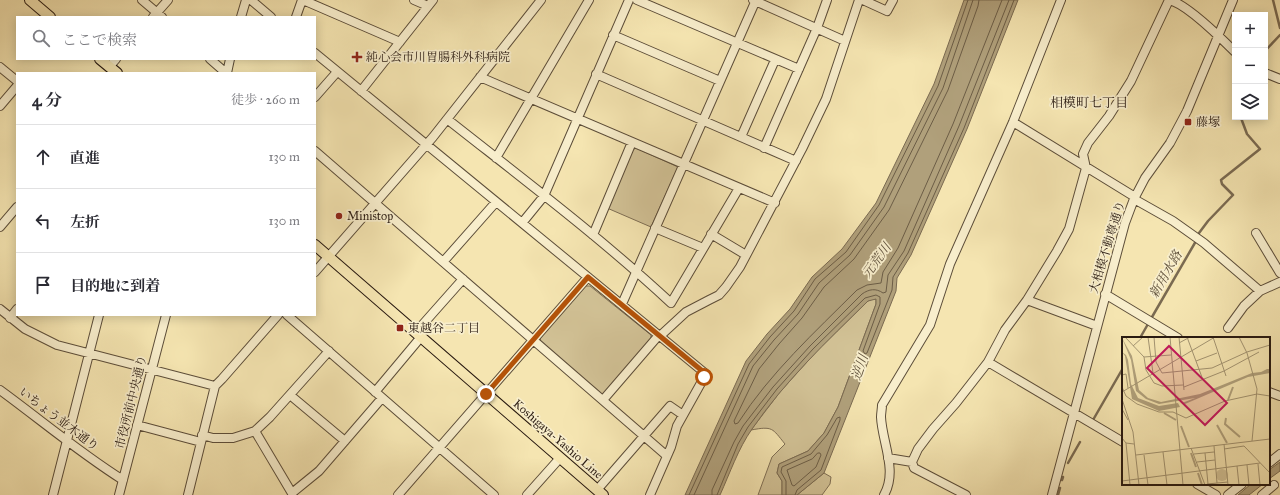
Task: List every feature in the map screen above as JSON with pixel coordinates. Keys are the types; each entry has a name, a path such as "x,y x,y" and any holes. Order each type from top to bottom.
{"main road":[{"path":"30,0 49,16"},
{"path":"102,60 114,66"},
{"name":"Koshigaya-Yashio Line","path":"316,246 600,492"}],"street":[{"path":"142,0 157,16 168,0"},
{"path":"241,16 246,0"},
{"path":"251,0 270,16"},
{"path":"296,16 302,0 400,42"},
{"path":"361,91 430,3 414,0"},
{"path":"316,271 426,145 541,0"},
{"path":"496,158 589,0"},
{"path":"522,223 544,196 629,0"},
{"path":"637,0 799,70"},
{"path":"622,304 755,0 846,41"},
{"path":"764,148 817,28 827,0"},
{"path":"603,400 660,335 686,312 719,294 726,287 746,256 796,161 826,99 859,0"},
{"path":"863,0 887,11 893,0"},
{"path":"884,495 889,475 888,458 881,418 882,405 930,325 950,264 1013,122 1061,0"},
{"path":"966,495 914,468 912,462 918,449 933,429 956,403 988,362 1005,330 1027,300 1057,251 1069,229 1086,168 1084,154 1088,143 1109,116 1131,80 1169,0 1175,1 1232,49"},
{"name":"大相模不動尊通り","path":"1052,495 1105,294 1125,223 1134,198 1170,143 1188,111 1233,0"},
{"path":"614,35 720,81"},
{"path":"316,55 706,374 682,415 671,447 650,495"},
{"path":"211,60 225,72"},
{"path":"226,72 230,60"},
{"path":"740,137 775,60"},
{"path":"0,67 16,80"},
{"path":"316,96 337,72"},
{"path":"596,74 796,161"},
{"path":"1268,74 1280,79"},
{"path":"480,77 774,203"},
{"path":"0,106 16,87"},
{"path":"447,119 593,235 637,271 672,303 739,188"},
{"path":"1013,122 1173,221 1204,243 1260,291"},
{"path":"593,235 632,142"},
{"path":"316,152 667,456"},
{"path":"443,262 496,202"},
{"path":"0,227 16,209"},
{"path":"655,228 703,248"},
{"path":"1256,233 1280,273"},
{"path":"711,234 746,256"},
{"path":"398,495 588,277"},
{"path":"375,392 463,279"},
{"path":"1228,328 1244,306 1260,291 1280,282"},
{"path":"1105,294 1176,337"},
{"path":"1027,300 1097,326"},
{"path":"0,309 25,329 51,343 215,386"},
{"path":"10,318 16,310"},
{"path":"53,495 99,316"},
{"name":"市役所前中央通り","path":"119,495 166,316"},
{"path":"188,495 215,386 277,316"},
{"path":"288,316 440,447 493,495"},
{"path":"137,426 202,438 233,438 255,431 290,395 329,351"},
{"path":"988,362 1122,441"},
{"name":"いちょう並木通り","path":"0,390 123,480"},
{"path":"1270,392 1280,396"},
{"path":"290,395 344,441"},
{"path":"255,431 290,494 319,471 382,398"},
{"path":"600,492 644,435 670,406 682,415"},
{"path":"1270,462 1280,454"},
{"path":"527,495 560,458"},
{"path":"888,458 912,462"},
{"path":"1199,485 1216,495"},
{"path":"1228,495 1241,485"},
{"path":"1262,495 1274,485"}],"shaded area":[{"path":"636,148 678,167 651,227 607,208 632,150"},
{"path":"585,286 590,286 651,335 651,340 605,394 600,394 541,343 540,337"},
{"path":"876,299 876,304 838,407 824,433 808,451 779,464 777,473 782,481 782,495 758,495 772,457 785,444 774,431 768,428 751,430 780,392 816,352 868,301"},
{"path":"824,473 831,477 830,484 822,495 797,495"}],"water":[{"path":"964,0 1018,0 967,129 911,255 897,278 896,291 824,473 797,495 782,495 782,481 777,473 779,464 808,451 824,433 838,407 876,304 876,299 868,301 822,346 778,394 747,437 738,453 720,495 685,495 746,361 767,334 790,309 812,277 842,249 876,203 934,84"},
{"path":"1280,462 1280,471 1270,478 1270,469"},
{"path":"1250,485 1262,485 1249,495 1238,495"}],"waterway":[{"path":"1273,0 1280,28"},
{"name":"新用水路","path":"1268,48 1280,35"},
{"name":"新用水路","path":"1199,233 1208,221 1233,195 1222,184 1221,180 1260,149 1247,134 1242,120"},
{"name":"新用水路","path":"1152,317 1196,241"},
{"name":"新用水路","path":"1141,337 1148,324"},
{"name":"新用水路","path":"1093,420 1122,370"},
{"name":"新用水路","path":"1068,463 1080,442"},
{"name":"新用水路","path":"1058,495 1060,488"}],"place":[{"name":"純心会市川胃腸科外科病院","path":"357,57"},
{"name":"藤塚","path":"1188,122"},
{"name":"Ministop","path":"339,216"},
{"name":"東越谷二丁目","path":"400,328"}],"district":[{"name":"相模町七丁目","path":"1089,102"}],"route":[{"path":"486,394 588,277 706,374 704,377"}],"water label":[{"name":"元荒川","path":"876,260"},
{"name":"逆川","path":"859,367"}]}
